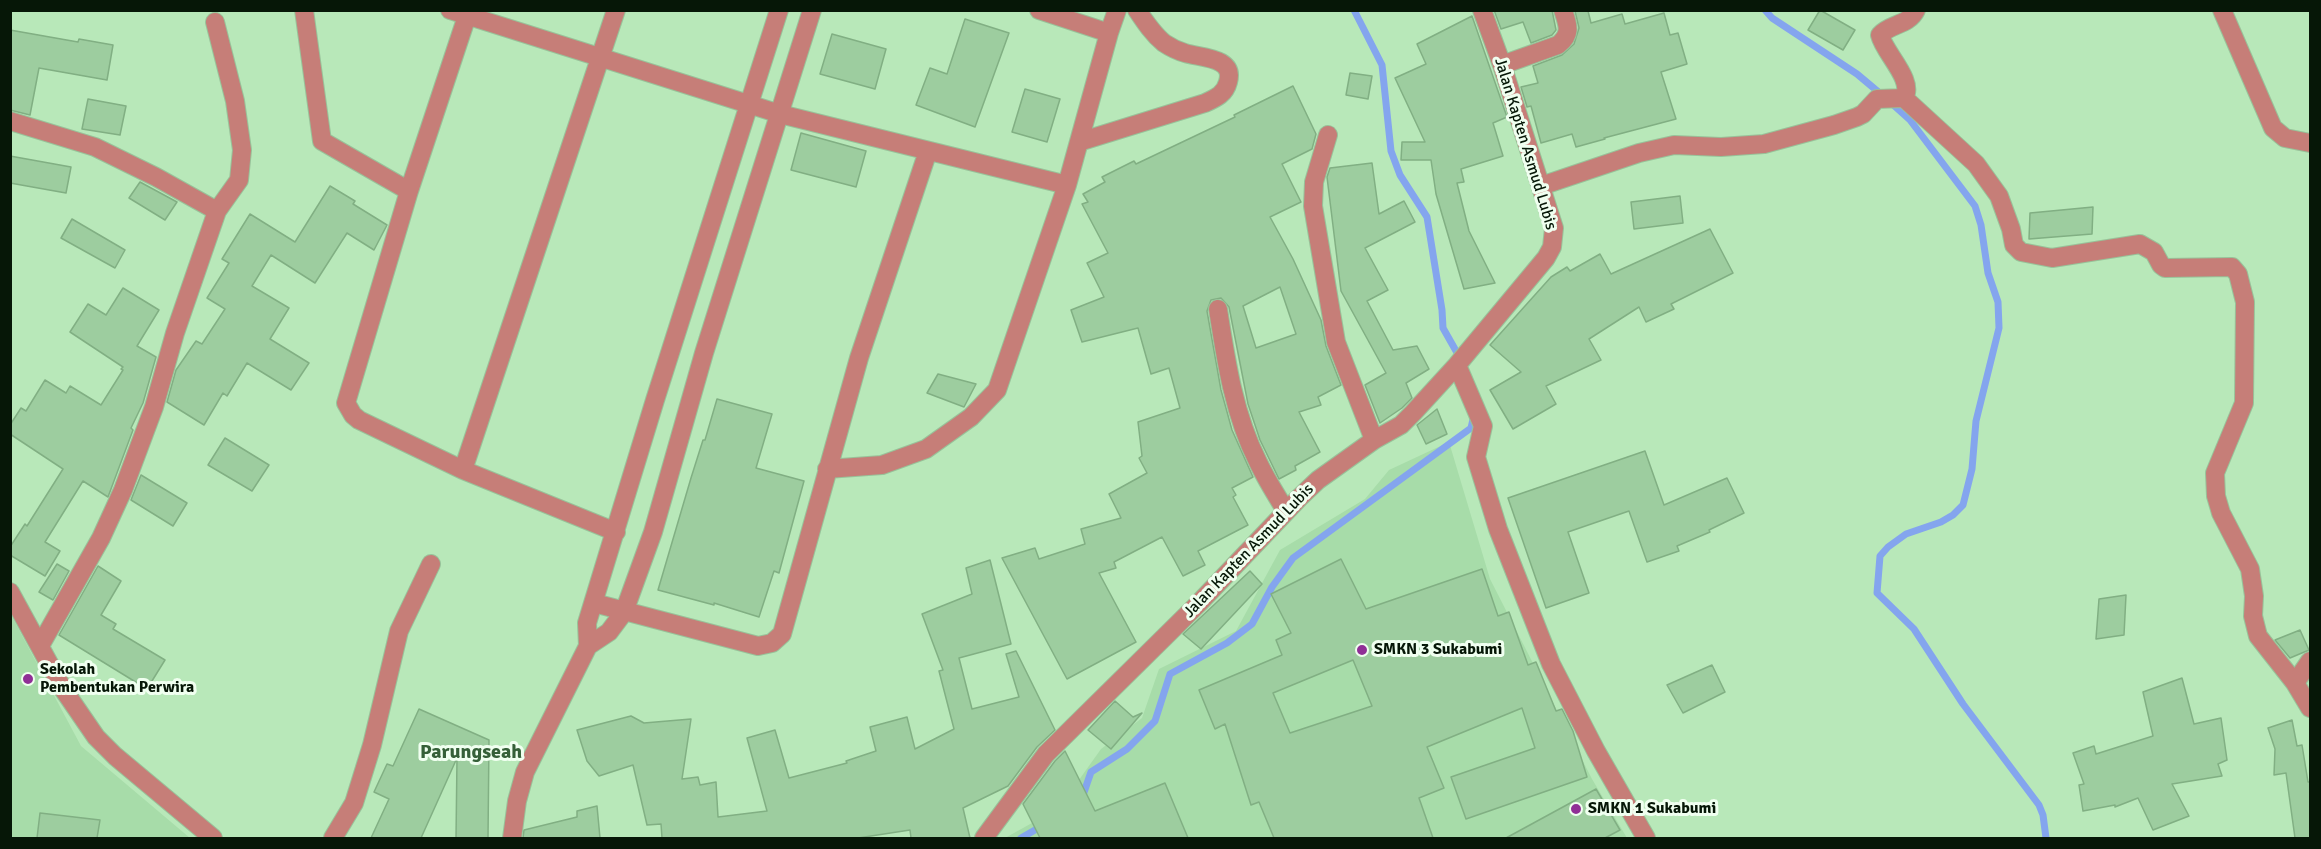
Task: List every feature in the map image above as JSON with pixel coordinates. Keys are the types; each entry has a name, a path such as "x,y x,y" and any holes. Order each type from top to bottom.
{"street":[{"path":"304,10 322,141 409,191"},
{"path":"463,470 616,10"},
{"path":"512,838 517,801 525,772 588,646 587,623 703,244 778,10"},
{"path":"588,646 609,632 624,612 653,532 704,354 812,10"},
{"path":"1039,10 1108,33"},
{"path":"827,469 882,465 926,449 971,417 997,390 1067,185 1108,33 1117,10"},
{"path":"1079,142 1205,103 1219,97 1226,89 1230,74 1226,66 1219,60 1183,52 1164,43 1151,31 1137,10"},
{"name":"Jalan Kapten Asmud Lubis","path":"984,838 1046,754 1199,603 1318,480 1374,440 1401,425 1456,365 1546,258 1552,247 1554,228 1482,10"},
{"path":"1502,65 1558,45 1565,40 1569,27 1563,10"},
{"path":"1904,98 1907,93 1900,69 1881,41 1880,35 1885,30 1906,22 1916,10"},
{"path":"2222,10 2273,128 2285,138 2310,143"},
{"path":"616,532 463,470 358,420 346,403 459,13 780,114 1067,185"},
{"path":"41,644 101,538 137,456 217,211 239,180 242,150 235,101 215,22"},
{"path":"1541,186 1639,153 1674,145 1721,147 1764,144 1857,117 1877,99 1904,98 1976,164 1999,196 2011,229 2014,245 2021,252 2052,258 2140,244 2154,252 2161,265 2165,267 2232,267 2238,274 2245,302 2244,402 2215,473 2216,496 2221,513 2250,569 2254,596 2253,616 2258,636 2295,683 2310,708"},
{"path":"10,121 94,147 156,177 217,211"},
{"path":"1328,135 1314,182 1313,206 1336,342 1374,440"},
{"path":"594,603 758,646 766,646 782,634 859,358 928,152"},
{"path":"703,244 736,254"},
{"path":"1218,309 1228,372 1241,420 1257,461 1286,511"},
{"path":"1456,365 1483,426 1476,457 1497,529 1551,664 1596,751 1646,838"},
{"path":"333,838 354,803 369,755 399,631 431,564"},
{"path":"10,592 41,644 63,689 96,737 115,756 213,838"},
{"path":"2295,683 2310,661"}],"shaded area":[{"name":"SMKN 3 Sukabumi","path":"1449,442 1490,579 1592,779 1627,838 1005,838 1059,808 1101,749 1142,718 1159,669 1236,631 1280,550 1365,499 1389,470"},
{"name":"Sekolah Pembentukan Perwira","path":"10,613 81,746 190,838 11,838"}],"building":[{"path":"1494,10 1552,10 1556,30 1552,35 1531,43 1523,22 1501,29"},
{"path":"1820,10 1855,30 1843,50 1808,30"},
{"path":"1575,11 1588,11 1591,23 1622,14 1625,24 1664,13 1670,35 1678,33 1687,64 1661,72 1676,119 1576,147 1572,134 1541,143 1531,106 1527,107 1521,87 1538,83 1533,66 1562,55 1574,44 1579,28"},
{"path":"1472,16 1507,117 1493,123 1503,156 1461,169 1464,182 1457,183 1469,231 1495,283 1464,289 1436,194 1431,160 1401,160 1402,142 1425,142 1395,78 1426,64 1417,44"},
{"path":"965,19 1009,33 975,127 916,105 930,68 947,74"},
{"path":"10,30 78,42 79,39 113,45 107,80 39,68 30,115 10,110"},
{"path":"832,34 886,49 875,89 820,74"},
{"path":"1350,73 1372,76 1368,99 1346,95"},
{"path":"1293,86 1316,134 1312,149 1282,164 1301,202 1270,217 1293,259 1321,320 1326,346 1341,385 1318,397 1321,405 1299,412 1320,452 1295,466 1296,470 1279,479 1260,440 1248,404 1229,307 1221,298 1211,300 1207,311 1221,390 1232,430 1253,477 1232,488 1236,495 1233,497 1248,525 1198,551 1205,565 1183,576 1162,537 1114,562 1116,568 1099,573 1136,642 1067,679 1002,558 1035,548 1039,559 1085,544 1081,529 1121,518 1109,494 1147,473 1139,458 1142,456 1138,422 1180,408 1169,368 1151,374 1138,328 1082,342 1071,310 1104,297 1087,263 1108,253 1082,204 1088,202 1083,194 1105,182 1102,177 1134,161 1136,164 1235,117 1234,115","holes":["1280,287 1296,334 1256,348 1243,306"]},
{"path":"1025,89 1060,99 1047,142 1012,132"},
{"path":"88,99 126,106 120,135 82,129"},
{"path":"801,133 866,151 856,187 791,170"},
{"path":"10,156 71,167 66,193 10,183"},
{"path":"1372,163 1379,214 1404,201 1415,222 1365,248 1388,290 1367,301 1393,350 1417,346 1429,369 1406,383 1412,398 1380,423 1365,385 1386,373 1341,291 1327,177 1330,168"},
{"path":"140,182 177,202 165,220 129,198"},
{"path":"330,186 355,201 353,204 387,225 374,250 347,233 315,283 271,255 252,286 289,308 270,339 309,363 291,390 247,363 227,396 223,393 204,425 167,402 176,370 196,341 202,344 225,309 207,298 229,263 222,259 250,214 295,242"},
{"path":"1680,196 1683,223 1634,229 1631,202"},
{"path":"2093,207 2092,234 2029,239 2030,213"},
{"path":"72,219 125,250 115,268 61,238"},
{"path":"1710,229 1733,273 1671,304 1674,309 1646,322 1639,307 1589,339 1601,360 1546,386 1556,404 1513,429 1490,390 1521,372 1490,345 1551,277 1567,267 1570,271 1600,254 1611,274"},
{"path":"123,288 159,310 137,346 156,357 143,403 131,428 133,430 108,497 83,481 45,542 60,551 45,576 10,555 10,547 25,524 27,526 63,469 10,434 10,425 21,408 26,411 45,380 66,393 70,386 101,405 123,367 70,332 88,304 106,315"},
{"path":"938,374 976,384 964,407 927,393"},
{"path":"717,399 772,414 756,468 804,481 779,573 774,571 759,617 714,603 714,605 658,590"},
{"path":"1437,409 1447,434 1426,444 1417,425"},
{"path":"225,438 269,465 252,491 208,465"},
{"path":"1645,451 1664,505 1727,478 1744,513 1709,530 1710,532 1677,546 1679,551 1647,562 1629,511 1568,532 1589,593 1546,608 1508,498"},
{"path":"141,475 187,503 173,526 131,500"},
{"path":"1341,559 1366,609 1482,569 1498,616 1509,612 1528,665 1536,662 1556,711 1562,709 1573,731 1587,777 1466,819 1451,777 1535,748 1522,708 1427,747 1444,788 1419,798 1433,838 1274,838 1259,802 1251,805 1225,724 1215,729 1199,690 1282,655 1276,640 1291,633 1271,594","holes":["1353,660 1372,706 1290,733 1273,693"]},
{"path":"990,560 1011,644 959,658 972,709 1019,697 1006,654 1016,651 1055,730 1037,747 1008,786 963,808 970,838 911,838 910,830 858,838 662,838 661,824 647,825 633,765 599,776 587,761 577,730 631,716 644,723 691,719 682,779 698,777 700,785 716,782 718,817 767,811 747,738 775,730 789,778 847,763 846,761 876,751 870,727 907,717 915,749 954,729 939,671 943,670 922,614 972,594 966,568"},
{"path":"57,564 69,571 53,600 39,592"},
{"path":"98,566 121,581 101,615 116,624 113,629 165,660 147,689 59,635"},
{"path":"1250,571 1262,584 1201,649 1183,634"},
{"path":"2126,595 2124,635 2096,639 2099,599"},
{"path":"2300,630 2309,650 2290,658 2275,640"},
{"path":"1712,665 1725,692 1683,713 1667,685"},
{"path":"2182,678 2194,724 2221,718 2227,760 2218,764 2222,776 2172,784 2189,816 2153,830 2138,798 2115,807 2115,805 2083,811 2079,785 2084,784 2073,753 2094,746 2096,754 2153,736 2143,692"},
{"path":"1115,701 1133,717 1142,713 1111,749 1088,730"},
{"path":"419,709 489,740 488,838 456,838 457,758 421,838 371,838 389,799 374,792 387,764 393,766"},
{"path":"2292,720 2297,746 2302,745 2308,782 2310,782 2310,838 2295,838 2286,773 2274,775 2275,749 2268,728"},
{"path":"1065,751 1095,811 1165,783 1188,838 1040,838 1023,804"},
{"name":"SMKN 1 Sukabumi","path":"1596,789 1620,830 1605,838 1506,838"},
{"path":"597,806 600,838 523,838 524,830 577,817 577,811"},
{"path":"40,813 100,820 97,838 37,838"}],"waterway":[{"path":"1354,10 1382,65 1391,151 1400,175 1427,217 1443,328 1460,358"},
{"path":"1765,10 1772,18 1857,74 1882,95"},
{"path":"1890,102 1910,120 1975,206 1981,225 1988,273 1998,302 1999,328 1976,421 1972,469 1963,505 1941,522 1906,534 1888,547 1880,556 1877,593 1914,629 1963,704 2039,805 2043,815 2046,838"},
{"path":"1082,798 1091,772 1127,749 1155,721 1170,674 1227,643 1252,624 1272,587 1293,558 1471,428 1474,415"},
{"path":"1021,838 1042,826"}],"place":[{"name":"SMKN 3 Sukabumi","path":"1362,650"},
{"name":"Sekolah Pembentukan Perwira","path":"28,679"},
{"name":"SMKN 1 Sukabumi","path":"1576,809"}],"district":[{"name":"Parungseah","path":"471,753"}]}
